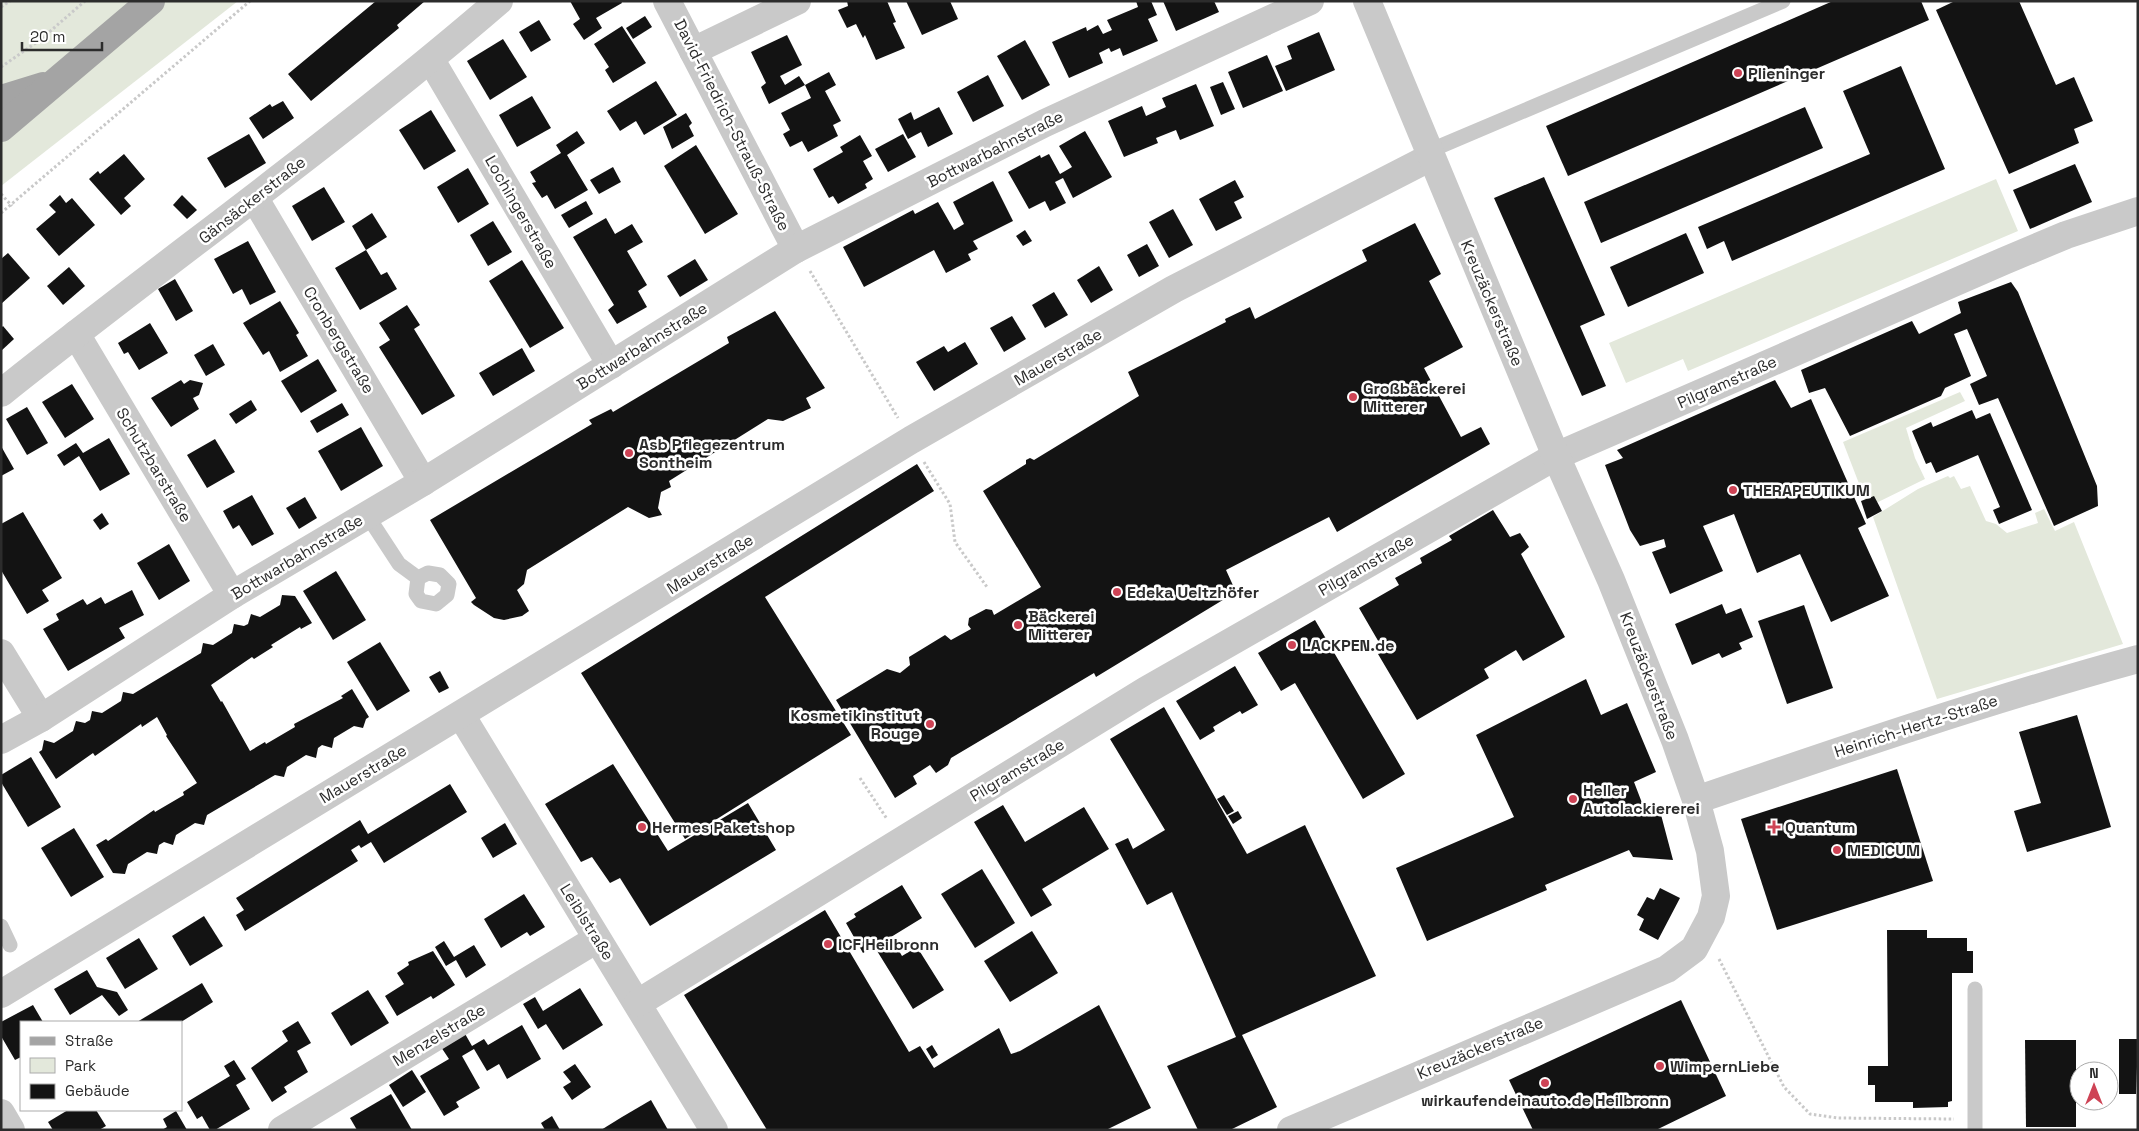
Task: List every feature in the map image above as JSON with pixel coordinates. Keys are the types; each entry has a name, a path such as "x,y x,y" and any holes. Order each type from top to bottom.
{"main road":[{"path":"1,128 151,1"},
{"path":"1,99 52,84"}],"street":[{"name":"Gänsäckerstraße","path":"1,393 255,199 431,60 499,1"},
{"name":"David-Friedrich-Strauß-Straße","path":"667,1 796,250"},
{"path":"693,51 797,1"},
{"name":"Bottwarbahnstraße","path":"1,740 41,718 232,595 423,482 796,250 1045,123 1310,1"},
{"name":"Kreuzäckerstraße","path":"1291,1130 1667,970 1694,949 1712,917 1716,896 1710,851 1696,800 1675,740 1611,580 1556,456 1367,1"},
{"name":"Lochingerstraße","path":"431,60 611,365"},
{"name":"Mauerstraße","path":"1,994 911,440 1174,289 1430,154"},
{"name":"Cronbergstraße","path":"255,199 423,482"},
{"name":"Pilgramstraße","path":"638,1003 1145,691 1556,456 2004,261 2066,235 2138,211"},
{"name":"Schutzbarstraße","path":"76,334 232,595"},
{"path":"1,652 41,718"},
{"name":"Heinrich-Hertz-Straße","path":"1696,800 1864,742 2032,689 2138,659"},
{"name":"Leiblstraße","path":"460,715 714,1130"},
{"name":"Menzelstraße","path":"282,1130 596,939"},
{"path":"1,1113 11,1130"}],"lane":[{"path":"1430,154 1783,1"},
{"path":"367,515 399,564 418,578"},
{"path":"1,926 10,945"},
{"path":"1975,989 1975,1124"}],"path":[{"path":"1,7 10,1"},
{"path":"1,67 40,40 85,1"},
{"path":"1,213 12,206 250,1"},
{"path":"1,194 12,206"},
{"path":"860,778 902,840"},
{"path":"1705,931 1784,1087 1810,1114 1838,1118 1975,1124"}],"green space":[{"path":"1,1 238,1 1,186"},
{"path":"1996,179 2018,231 1688,371 1683,359 1626,383 1609,343"},
{"path":"1960,392 1965,401 1906,428 1915,458 1925,479 1868,507 1843,442"},
{"path":"1948,476 1950,478 1954,476 1961,489 1970,486 1986,521 1996,524 2007,533 2038,523 2035,513 2044,509 2055,531 2074,522 2123,644 1937,699 1873,517 1918,489"}],"building":[{"path":"376,1 425,1 397,25 399,28 311,101 288,74"},
{"path":"570,1 621,1 622,3 596,18 602,28 584,40 573,24 580,19"},
{"path":"847,1 887,1 896,22 893,23 905,48 876,60 865,35 863,38 856,24 847,28 838,10 848,6"},
{"path":"906,1 950,1 958,19 922,35"},
{"path":"1136,1 1151,1 1157,15 1148,19 1158,41 1123,56 1120,48 1111,52 1109,48 1099,53 1103,63 1069,78 1052,42 1086,27 1087,31 1098,25 1103,34 1112,30 1107,20 1138,7"},
{"path":"1163,1 1214,1 1219,12 1176,31"},
{"name":"Plieninger","path":"1833,1 1921,1 1929,20 1568,176 1546,126"},
{"path":"1955,1 2019,1 2056,85 2074,77 2093,121 2074,129 2079,143 2009,174 1936,10"},
{"path":"645,16 652,27 633,39 626,28"},
{"path":"539,20 551,40 531,52 519,32"},
{"path":"622,26 646,63 613,83 605,70 609,67 594,44"},
{"path":"1319,32 1335,70 1286,91 1275,66 1292,59 1287,46"},
{"path":"787,35 802,65 780,76 785,85 799,76 805,85 769,104 761,87 766,83 751,52"},
{"path":"503,39 527,77 490,100 467,61"},
{"path":"1025,40 1050,85 1022,100 997,56"},
{"path":"1267,55 1283,91 1243,108 1228,72"},
{"path":"1901,66 1945,169 1732,261 1724,241 1707,249 1698,227 1870,154 1843,91"},
{"path":"829,72 836,85 825,91 841,121 833,125 838,136 808,152 802,141 790,147 783,134 790,130 781,113 811,98 805,85"},
{"path":"988,75 1004,106 973,122 957,92"},
{"path":"656,81 677,115 644,135 636,121 620,131 607,111"},
{"path":"1223,82 1235,109 1221,115 1210,87"},
{"path":"1196,84 1214,126 1180,140 1176,130 1156,138 1158,143 1124,157 1108,121 1142,106 1146,116 1166,107 1162,98"},
{"path":"532,96 551,128 517,147 499,115"},
{"path":"283,101 294,118 263,139 249,118 270,104 272,107"},
{"path":"939,107 953,134 928,147 921,132 908,139 898,119 911,112 914,120"},
{"path":"1805,107 1823,148 1601,243 1584,202"},
{"path":"431,110 456,151 424,170 399,130"},
{"path":"686,113 692,123 689,126 694,136 672,149 663,127"},
{"path":"577,131 585,143 567,155 588,190 555,209 547,195 542,198 532,183 536,182 530,172 561,153 556,145"},
{"path":"1085,131 1112,177 1073,198 1063,178 1055,182 1066,203 1050,211 1045,201 1029,209 1008,172 1040,155 1041,158 1049,154 1060,174 1072,167 1059,146"},
{"path":"249,134 266,163 225,188 207,158"},
{"path":"903,134 916,157 888,172 875,149"},
{"path":"860,135 872,156 863,161 873,179 865,184 867,188 838,204 833,196 829,198 813,169 843,152 840,147"},
{"path":"696,145 738,214 705,234 664,166"},
{"path":"124,154 145,179 124,198 131,206 121,215 89,179 98,171 100,174"},
{"path":"2075,164 2092,202 2030,229 2013,190"},
{"path":"613,167 621,182 599,194 590,180"},
{"path":"468,168 489,204 458,223 437,187"},
{"path":"1544,177 1605,315 1580,326 1606,386 1582,396 1494,198"},
{"path":"1235,180 1244,197 1234,202 1242,218 1216,231 1199,199"},
{"path":"993,181 1013,221 973,241 978,249 968,254 971,260 946,273 934,250 864,287 843,247 913,210 915,214 938,202 954,230 964,224 953,202"},
{"path":"324,187 345,222 312,241 292,206"},
{"path":"60,195 66,203 72,198 95,225 59,256 36,229 56,212 49,205"},
{"path":"182,195 197,210 187,219 173,205"},
{"path":"586,201 593,214 569,228 561,215"},
{"path":"1173,209 1193,245 1169,258 1149,222"},
{"path":"372,213 387,237 366,250 352,226"},
{"path":"606,218 615,234 632,224 643,242 627,251 647,285 638,291 647,307 617,324 608,310 614,305 573,237"},
{"path":"493,221 512,252 488,266 470,235"},
{"path":"1415,223 1441,274 1429,281 1463,347 1424,368 1461,437 1481,427 1490,444 1337,532 1329,517 1226,570 1236,592 1096,677 1094,673 951,758 948,765 936,773 930,765 913,776 917,784 895,798 836,700 887,669 900,673 910,665 909,657 945,635 951,640 971,629 968,625 969,618 986,609 992,610 994,615 1041,587 983,491 1026,464 1026,460 1030,458 1034,460 1139,396 1128,372 1226,322 1225,319 1250,307 1255,319 1367,261 1362,250"},
{"path":"1025,230 1032,241 1023,246 1016,236"},
{"path":"1686,233 1704,273 1628,307 1610,267"},
{"path":"248,241 276,292 250,305 242,289 233,294 214,259"},
{"path":"1147,244 1159,266 1139,277 1127,255"},
{"path":"366,250 381,275 387,272 397,289 360,310 335,268"},
{"path":"8,253 30,278 1,304 1,259"},
{"path":"695,259 708,280 680,297 667,276"},
{"path":"522,260 564,328 530,348 489,281"},
{"path":"1099,266 1113,290 1091,303 1077,280"},
{"path":"69,267 85,286 63,305 47,286"},
{"path":"175,279 193,311 176,321 158,289"},
{"path":"2011,282 2018,292 2097,486 2098,506 2054,526 1998,398 1979,405 1970,384 1987,376 1967,329 1954,334 1971,376 1945,388 1941,396 1850,436 1825,388 1809,393 1801,370 1912,321 1919,334 1961,313 1958,302"},
{"path":"1054,292 1068,315 1045,328 1032,305"},
{"path":"280,301 299,333 296,335 308,356 280,372 269,351 263,355 243,323"},
{"path":"407,305 420,325 414,329 455,396 422,415 379,347 390,340 379,323"},
{"name":"Asb Pflegezentrum Sontheim","path":"775,311 825,388 806,398 811,408 783,421 768,419 669,481 671,487 661,492 658,508 662,515 649,518 628,507 527,570 524,584 517,590 529,611 522,616 504,620 494,618 471,602 476,598 430,520 592,424 589,420 611,409 613,412 729,343 727,337"},
{"path":"1012,316 1026,339 1004,352 990,328"},
{"path":"150,323 168,353 139,370 128,352 124,354 118,343"},
{"path":"3,326 14,339 1,351 1,328"},
{"path":"965,342 978,364 934,391 916,362 944,346 948,352"},
{"path":"213,344 225,365 206,376 194,355"},
{"path":"522,348 535,371 493,396 479,373"},
{"path":"318,359 337,391 301,413 281,381"},
{"path":"181,380 184,384 190,380 203,383 199,395 193,398 199,409 171,427 151,398"},
{"name":"THERAPEUTIKUM","path":"1775,380 1791,408 1811,399 1866,524 1858,528 1889,596 1831,622 1800,554 1757,573 1734,514 1703,526 1723,571 1670,594 1652,552 1666,547 1664,539 1640,546 1630,530 1605,465 1623,458 1617,450"},
{"path":"72,384 94,419 65,438 42,402"},
{"path":"251,400 257,410 236,424 229,414"},
{"path":"342,403 349,415 317,433 310,421"},
{"path":"27,407 48,443 27,455 6,419"},
{"path":"1972,410 1976,419 1990,413 2032,510 1999,524 1993,510 2000,507 1978,455 1936,473 1931,462 1926,464 1912,431 1931,422 1933,427"},
{"path":"361,427 383,466 341,491 318,451"},
{"path":"109,438 130,474 100,491 79,456 64,466 57,455 76,443 83,453"},
{"path":"215,439 235,472 207,488 187,455"},
{"path":"1,446 14,469 1,476"},
{"path":"917,464 934,491 765,597 851,735 685,839 581,673"},
{"path":"252,495 274,534 252,546 239,525 233,529 223,511"},
{"path":"1874,496 1882,511 1867,519 1861,501"},
{"path":"305,497 317,518 299,529 286,508"},
{"path":"1493,510 1510,537 1520,533 1529,547 1521,554 1565,637 1523,661 1516,650 1484,669 1489,678 1417,720 1378,654 1384,651 1359,608 1399,585 1395,578 1422,563 1420,558 1452,540 1449,536"},
{"path":"23,512 62,578 42,590 49,601 27,614 1,570 1,524"},
{"path":"102,513 109,524 100,530 93,520"},
{"path":"169,544 190,581 159,600 137,563"},
{"path":"336,571 366,620 333,640 303,591"},
{"path":"132,590 144,615 119,628 125,638 68,671 43,629 59,620 56,614 83,599 87,605 101,597 105,604"},
{"path":"282,595 295,596 312,623 301,629 300,627 271,645 273,647 254,659 252,657 211,685 250,751 265,742 266,744 295,727 294,724 343,698 341,696 352,689 369,717 366,719 363,728 354,726 334,738 332,748 322,745 318,748 316,758 306,755 287,767 284,777 275,775 207,815 204,825 195,823 176,835 173,845 164,842 159,845 157,854 147,852 128,864 125,874 113,873 96,845 106,839 108,841 154,810 155,812 184,795 183,792 197,783 166,736 157,717 142,727 141,724 95,756 93,753 56,779 39,752 42,750 44,740 54,743 73,731 76,721 85,723 90,720 92,711 102,713 121,701 123,692 133,694 201,653 203,643 213,645 232,633 234,624 244,626 248,624 251,614 260,617 280,605"},
{"path":"1722,604 1726,614 1741,608 1753,637 1739,643 1742,649 1722,658 1719,653 1692,665 1675,624"},
{"path":"1804,605 1833,688 1787,704 1758,621"},
{"path":"1315,620 1405,774 1363,799 1295,683 1281,691 1258,653"},
{"path":"380,642 410,691 377,711 347,662"},
{"path":"1235,666 1258,705 1242,714 1240,711 1213,727 1215,731 1200,740 1176,701"},
{"path":"440,671 449,688 439,693 429,677"},
{"name":"Heller Autolackiererei","path":"1586,679 1601,715 1627,703 1656,772 1634,782 1647,816 1660,811 1673,860 1633,857 1629,850 1545,885 1547,890 1427,941 1396,868 1514,817 1476,735"},
{"path":"1164,707 1247,854 1305,825 1376,976 1242,1035 1277,1107 1230,1130 1198,1130 1167,1066 1236,1037 1172,892 1147,905 1115,844 1128,838 1133,849 1165,830 1110,739"},
{"path":"2077,715 2111,827 2027,852 2014,811 2041,803 2019,732"},
{"path":"31,757 61,807 28,827 1,782 1,775"},
{"path":"613,764 668,851 748,803 776,850 650,926 620,878 610,883 592,857 581,862 545,804"},
{"name":"MEDICUM","path":"1897,769 1933,881 1777,930 1741,819"},
{"path":"450,784 467,812 384,863 371,842 361,848 359,845 351,850 358,861 245,931 236,915 244,910 236,898 360,820 368,834"},
{"path":"1224,795 1234,811 1227,815 1217,799"},
{"path":"1003,805 1025,842 1084,807 1109,849 1042,889 1052,905 1031,917 974,822"},
{"path":"1238,811 1242,818 1233,824 1228,816"},
{"path":"505,823 517,844 493,858 481,838"},
{"path":"74,828 104,877 71,897 41,848"},
{"path":"982,869 1015,923 975,948 941,894"},
{"path":"902,885 922,918 891,937 902,956 917,947 944,990 913,1009 874,946 863,953 846,923 856,917 854,914"},
{"path":"1660,888 1680,898 1658,940 1639,930 1644,919 1637,915 1647,897 1654,900"},
{"path":"524,894 545,927 530,936 527,932 501,948 484,919"},
{"path":"825,910 909,1052 920,1046 934,1068 999,1028 1011,1054 1020,1051 1099,1005 1151,1108 1106,1130 767,1130 684,995"},
{"path":"204,916 223,946 190,966 172,936"},
{"path":"1887,930 1927,930 1927,938 1967,938 1967,951 1973,951 1973,973 1952,973 1952,1101 1948,1102 1948,1107 1913,1108 1913,1102 1875,1102 1875,1085 1868,1085 1868,1066 1888,1066"},
{"path":"1032,931 1058,973 1010,1002 984,961"},
{"path":"139,938 158,969 125,989 106,958"},
{"path":"444,941 454,957 474,945 486,965 466,978 456,960 446,966 435,947"},
{"path":"433,951 455,985 433,999 431,996 397,1016 385,996 404,984 397,973 409,965 408,962"},
{"path":"87,970 97,987 117,992 128,1010 119,1016 102,995 70,1015 54,989"},
{"path":"202,983 213,1002 182,1021 139,1021"},
{"path":"580,988 603,1025 563,1050 546,1024 538,1029 523,1004 535,997 543,1011"},
{"path":"368,990 389,1023 351,1046 331,1013"},
{"path":"1681,1000 1726,1096 1656,1130 1533,1130 1509,1080"},
{"path":"33,1005 42,1021 20,1021 20,1058 15,1060 1,1036 1,1022"},
{"path":"298,1021 311,1043 297,1051 308,1072 284,1087 287,1092 272,1102 251,1068 288,1041 282,1031"},
{"path":"522,1025 541,1059 507,1079 499,1064 487,1071 474,1049 462,1056 480,1088 456,1102 459,1107 444,1116 420,1076 449,1059 441,1047 464,1032 472,1046 484,1039 488,1045"},
{"path":"2119,1039 2138,1039 2136,1094 2119,1094"},
{"path":"2025,1040 2076,1040 2076,1061 2069,1061 2069,1111 2076,1111 2076,1127 2026,1127"},
{"path":"932,1045 938,1055 932,1059 926,1049"},
{"path":"234,1060 246,1079 236,1085 250,1109 215,1130 210,1130 202,1116 197,1119 187,1102 230,1076 224,1066"},
{"path":"575,1064 591,1087 572,1100 563,1087 571,1082 563,1072"},
{"path":"412,1070 426,1092 403,1107 389,1085"},
{"path":"391,1094 412,1130 357,1130 350,1118"},
{"path":"651,1100 668,1130 601,1130 622,1117"},
{"path":"66,1111 97,1111 106,1126 99,1130 53,1130 48,1122"},
{"path":"176,1111 187,1130 162,1130 167,1127 163,1119"},
{"path":"552,1116 560,1130 545,1130 541,1123"}],"place":[{"name":"Plieninger","path":"1738,73"},
{"name":"Großbäckerei Mitterer","path":"1353,397"},
{"name":"Asb Pflegezentrum Sontheim","path":"629,453"},
{"name":"THERAPEUTIKUM","path":"1733,490"},
{"name":"Edeka Ueltzhöfer","path":"1117,592"},
{"name":"Bäckerei Mitterer","path":"1018,625"},
{"name":"LACKPEN.de","path":"1292,645"},
{"name":"Kosmetikinstitut Rouge","path":"930,724"},
{"name":"Heller Autolackiererei","path":"1573,799"},
{"name":"Hermes Paketshop","path":"642,827"},
{"name":"Quantum","path":"1774,827"},
{"name":"MEDICUM","path":"1837,850"},
{"name":"ICF Heilbronn","path":"828,944"},
{"name":"WimpernLiebe","path":"1660,1066"},
{"name":"wirkaufendeinauto.de Heilbronn","path":"1545,1083"}]}
